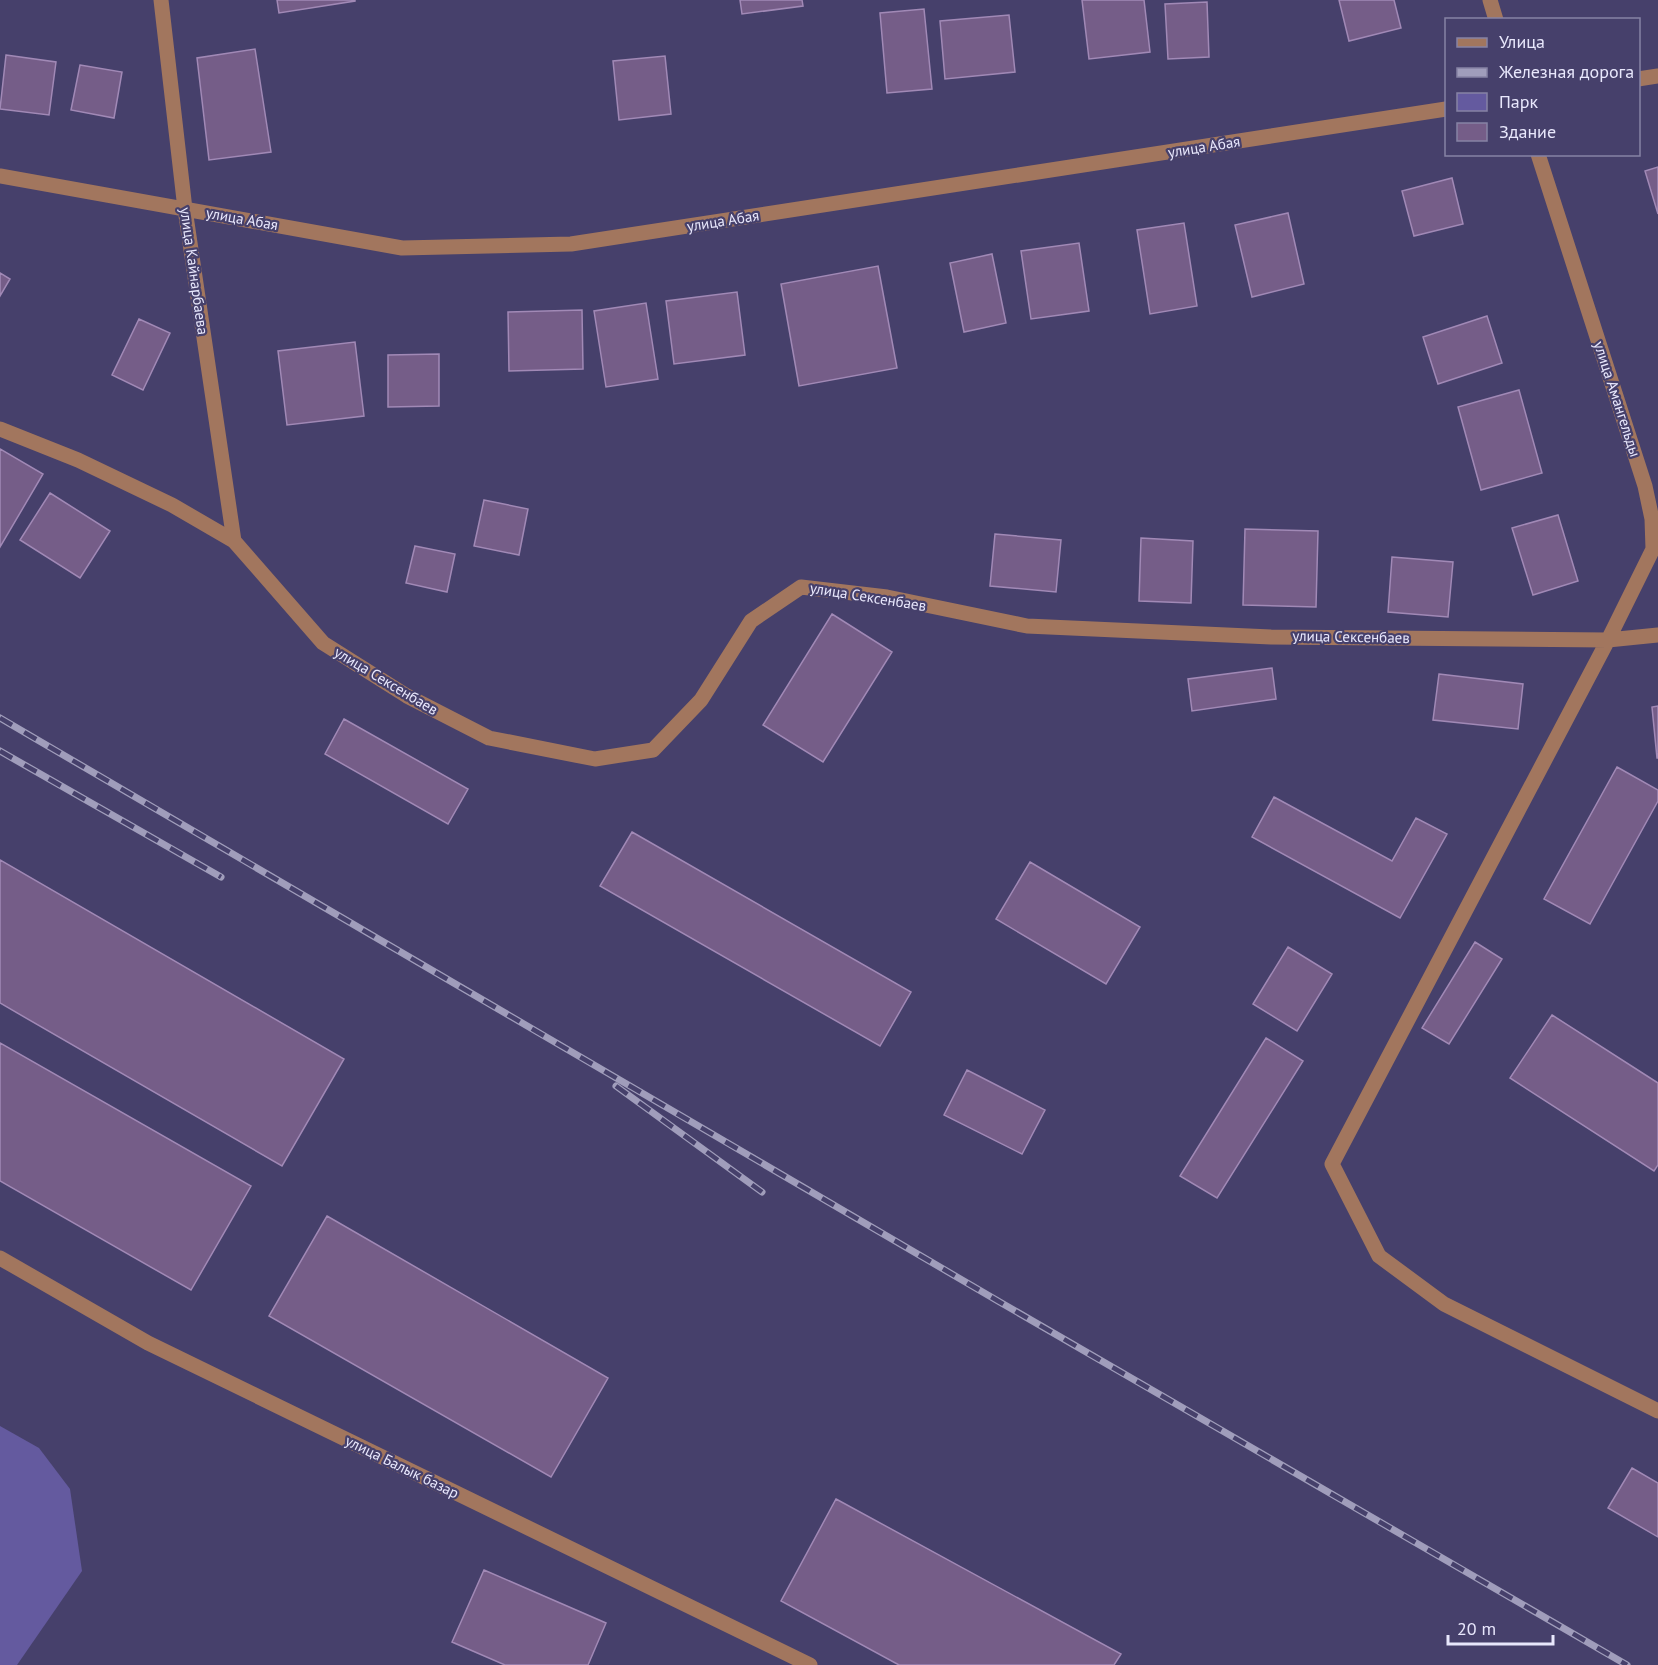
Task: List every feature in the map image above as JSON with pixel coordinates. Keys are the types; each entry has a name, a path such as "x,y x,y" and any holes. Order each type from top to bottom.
{"street":[{"name":"улица Кайнарбаева","path":"161,0 184,209 234,541"},
{"path":"1490,0 1495,18"},
{"path":"1640,79 1658,76"},
{"name":"улица Абая","path":"0,176 402,248 571,244 1445,109"},
{"name":"улица Амангельды","path":"1539,156 1645,486 1652,519 1653,549 1608,640 1332,1164 1379,1256 1444,1304 1658,1411"},
{"name":"улица Сексенбаев","path":"0,429 78,460 172,505 234,541 323,643 407,696 489,738 595,759 653,750 701,700 751,621 801,587 887,597 1027,626 1271,637 1608,640 1658,635"},
{"name":"улица Балык базар","path":"0,1258 148,1343 810,1665"}],"green space":[{"path":"0,1426 39,1448 70,1489 82,1571 17,1665 0,1665"}],"building":[{"path":"277,0 355,0 355,1 279,13"},
{"path":"740,0 802,0 803,6 742,14"},
{"path":"1082,0 1144,0 1150,52 1089,59"},
{"path":"1339,0 1394,0 1401,28 1349,41"},
{"path":"1207,2 1209,57 1168,59 1165,4"},
{"path":"924,9 932,89 887,93 880,13"},
{"path":"1009,15 1015,72 945,79 940,21"},
{"path":"255,49 271,152 209,160 197,58"},
{"path":"6,55 56,62 49,115 0,109"},
{"path":"665,56 671,114 619,120 613,61"},
{"path":"80,65 122,72 114,118 71,110"},
{"path":"1658,167 1658,214 1645,171"},
{"path":"1452,178 1463,224 1414,236 1402,191"},
{"path":"1288,213 1304,284 1252,297 1235,225"},
{"path":"1184,223 1197,306 1150,314 1137,230"},
{"path":"1079,243 1089,311 1031,319 1021,251"},
{"path":"992,254 1006,323 964,332 950,263"},
{"path":"878,266 897,368 799,386 781,284"},
{"path":"0,273 10,279 0,296"},
{"path":"737,292 745,355 674,364 666,301"},
{"path":"646,303 658,379 606,387 594,311"},
{"path":"582,310 583,369 509,371 508,312"},
{"path":"1487,316 1502,363 1438,384 1423,337"},
{"path":"139,319 170,333 143,390 112,375"},
{"path":"355,342 364,416 287,425 278,351"},
{"path":"439,354 439,406 388,407 388,355"},
{"path":"1519,390 1542,473 1481,490 1458,407"},
{"path":"0,449 43,474 0,547"},
{"path":"50,493 110,531 80,578 20,540"},
{"path":"484,500 528,509 519,555 474,546"},
{"path":"1558,515 1578,581 1533,595 1512,528"},
{"path":"1245,529 1318,531 1316,607 1243,605"},
{"path":"995,534 1061,540 1056,592 990,586"},
{"path":"1141,538 1193,541 1191,603 1139,601"},
{"path":"415,546 455,554 447,592 406,583"},
{"path":"1392,557 1453,562 1448,617 1388,612"},
{"path":"832,614 892,652 823,762 763,725"},
{"path":"1272,668 1276,699 1192,711 1188,679"},
{"path":"1439,674 1523,684 1518,729 1433,720"},
{"path":"1658,706 1658,758 1657,758 1652,707"},
{"path":"344,719 468,789 448,824 325,754"},
{"path":"1617,767 1658,790 1658,801 1590,924 1544,899"},
{"path":"1274,797 1392,861 1416,818 1447,834 1400,918 1252,837"},
{"path":"632,832 911,992 880,1046 600,886"},
{"path":"0,860 344,1059 282,1166 0,1003"},
{"path":"1030,862 1140,927 1106,984 996,919"},
{"path":"1475,942 1502,959 1449,1044 1422,1028"},
{"path":"1288,947 1332,974 1297,1031 1253,1004"},
{"path":"1552,1015 1658,1083 1658,1165 1654,1171 1510,1078"},
{"path":"1266,1038 1303,1061 1217,1198 1180,1176"},
{"path":"0,1043 251,1186 191,1290 0,1181"},
{"path":"967,1070 1045,1110 1022,1154 944,1115"},
{"path":"327,1216 608,1378 551,1477 269,1316"},
{"path":"1632,1468 1658,1483 1658,1537 1608,1508"},
{"path":"836,1499 1121,1654 1114,1665 899,1665 781,1601"},
{"path":"484,1570 606,1623 588,1665 505,1665 452,1642"}],"railway":[{"path":"0,718 998,1301 1627,1665"},
{"path":"0,751 221,877"},
{"path":"616,1086 762,1192"}]}
